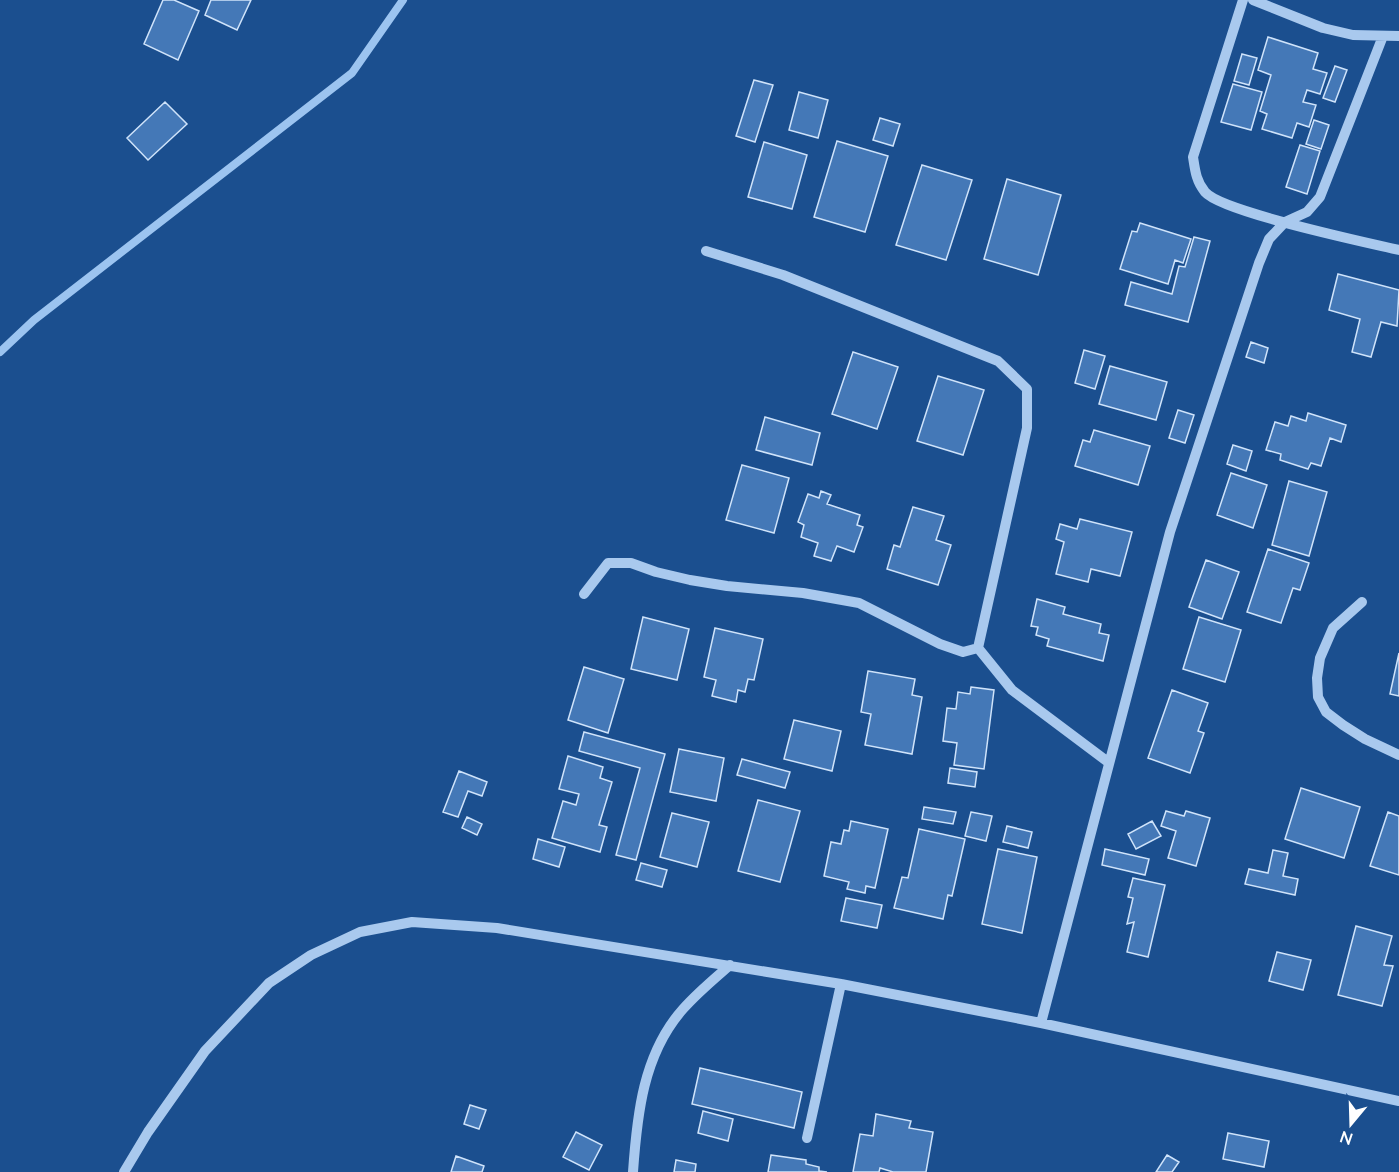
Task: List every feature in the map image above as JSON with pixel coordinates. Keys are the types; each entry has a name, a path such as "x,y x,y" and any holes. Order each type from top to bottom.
{"street":[{"path":"1243,0 1193,157 1196,177 1206,193 1225,203 1285,222 1399,250"},
{"path":"1253,0 1323,28 1353,35 1399,36"},
{"path":"1041,1023 1170,532 1259,263 1269,239 1285,222 1307,212 1320,197 1383,36"},
{"path":"706,251 783,275 998,361 1028,389 1027,428 978,648"},
{"path":"584,594 608,563 631,563 690,580 803,593 859,603 940,644 963,652 978,648"},
{"path":"1362,603 1333,628 1320,658 1317,678 1318,697 1326,712 1365,739 1399,755"},
{"path":"978,648 1012,690 1108,762"},
{"path":"124,1172 148,1132 205,1051 269,983 311,955 360,932 412,922 497,928 841,984 1041,1023 1399,1101"},
{"path":"633,1172 636,1130 645,1079 661,1039 682,1009 730,965"},
{"path":"807,1138 841,984"}],"building":[{"path":"163,0 174,0 199,11 178,60 144,44"},
{"path":"211,0 251,0 237,30 205,15"},
{"path":"1268,37 1318,53 1313,69 1327,73 1320,94 1307,90 1303,102 1316,105 1309,127 1297,123 1292,138 1262,129 1267,114 1260,111 1271,75 1258,70"},
{"path":"1242,54 1257,58 1249,85 1234,81"},
{"path":"1335,66 1347,70 1335,102 1323,98"},
{"path":"754,80 773,85 755,142 736,136"},
{"path":"1233,84 1262,92 1251,130 1221,122"},
{"path":"799,92 828,100 818,138 789,130"},
{"path":"165,102 187,124 148,160 127,138"},
{"path":"880,118 900,124 893,146 873,140"},
{"path":"1314,120 1329,125 1321,149 1306,144"},
{"path":"837,141 888,156 865,232 814,217"},
{"path":"764,142 807,155 792,209 748,197"},
{"path":"1300,145 1320,151 1307,194 1286,187"},
{"path":"922,165 972,180 946,260 896,245"},
{"path":"1007,179 1061,195 1038,275 984,259"},
{"path":"1140,223 1191,239 1183,263 1175,260 1168,284 1120,269 1132,231 1137,232"},
{"path":"1194,237 1210,241 1188,322 1125,305 1131,282 1172,294 1179,266 1185,267"},
{"path":"1338,274 1399,290 1397,326 1381,322 1371,357 1352,352 1360,319 1329,310"},
{"path":"1251,342 1268,348 1264,363 1246,357"},
{"path":"1084,350 1105,356 1095,389 1075,383"},
{"path":"853,352 898,367 877,429 832,414"},
{"path":"1110,366 1167,382 1156,420 1099,404"},
{"path":"938,376 984,390 963,455 917,441"},
{"path":"1178,410 1194,415 1185,443 1169,438"},
{"path":"1308,413 1346,425 1341,442 1330,438 1321,466 1311,463 1308,469 1280,460 1281,454 1266,450 1275,422 1288,426 1291,416 1306,421"},
{"path":"765,417 820,433 812,465 756,450"},
{"path":"1094,430 1150,446 1138,485 1075,466 1083,440 1090,442"},
{"path":"1233,445 1252,451 1246,471 1227,464"},
{"path":"742,465 789,478 774,533 726,520"},
{"path":"1231,473 1267,485 1253,528 1217,515"},
{"path":"1289,481 1327,492 1309,556 1272,545"},
{"path":"821,491 831,495 827,504 860,515 857,525 863,527 854,552 837,546 831,561 814,556 818,543 801,537 804,525 798,522 808,494 819,498"},
{"path":"913,507 944,516 936,540 951,545 938,585 887,569 894,545 900,547"},
{"path":"1080,519 1132,532 1120,576 1091,569 1088,582 1056,574 1064,542 1056,539 1060,524 1077,529"},
{"path":"1268,549 1309,563 1300,590 1293,588 1281,623 1247,612"},
{"path":"1206,560 1239,572 1222,619 1189,607"},
{"path":"1037,599 1065,607 1063,614 1101,624 1099,633 1109,635 1103,661 1047,646 1049,639 1036,635 1038,627 1031,626"},
{"path":"643,617 689,629 677,680 631,669"},
{"path":"1199,617 1241,630 1225,682 1183,669"},
{"path":"715,628 763,639 754,680 748,679 745,692 738,690 736,702 712,696 716,680 704,677"},
{"path":"1399,653 1399,696 1390,694"},
{"path":"584,667 624,679 608,733 568,720"},
{"path":"868,671 915,679 912,695 922,697 912,754 865,745 871,714 861,712"},
{"path":"971,687 994,690 984,769 954,765 957,743 943,741 947,708 956,709 958,692 970,694"},
{"path":"1172,690 1208,703 1198,731 1204,733 1190,773 1148,758"},
{"path":"794,720 841,731 832,771 784,759"},
{"path":"584,732 665,754 636,860 616,855 640,768 579,751"},
{"path":"679,749 724,758 716,801 670,792"},
{"path":"568,756 603,767 600,778 612,782 599,825 607,827 600,852 552,838 563,801 576,805 579,794 559,789"},
{"path":"742,759 790,772 785,788 737,775"},
{"path":"950,768 977,772 975,787 948,783"},
{"path":"459,771 487,782 482,796 468,791 458,817 443,812"},
{"path":"1301,788 1360,807 1344,858 1285,839"},
{"path":"758,800 800,811 780,882 738,871"},
{"path":"924,807 956,812 953,824 922,819"},
{"path":"1166,811 1184,816 1186,811 1210,818 1196,866 1168,858 1176,831 1161,826"},
{"path":"971,812 992,816 986,841 965,836"},
{"path":"1388,812 1399,816 1399,875 1370,866"},
{"path":"672,813 709,822 697,867 660,857"},
{"path":"467,817 482,824 477,835 462,828"},
{"path":"851,821 888,829 875,888 866,886 865,893 847,889 849,882 824,876 831,842 841,844 844,830 849,831"},
{"path":"1152,821 1161,836 1136,849 1128,834"},
{"path":"1007,826 1032,832 1028,848 1003,842"},
{"path":"919,829 965,839 952,896 948,895 943,919 894,908 902,877 908,878"},
{"path":"538,839 565,847 559,867 533,859"},
{"path":"998,849 1037,857 1022,933 982,924"},
{"path":"1105,849 1149,859 1145,875 1102,865"},
{"path":"1273,850 1288,853 1283,876 1298,879 1295,895 1245,884 1249,869 1268,873"},
{"path":"641,863 667,870 662,887 636,880"},
{"path":"1133,878 1165,885 1148,957 1127,952 1134,922 1127,924 1133,898 1128,897"},
{"path":"846,898 882,905 877,928 841,921"},
{"path":"1356,926 1392,936 1384,965 1393,966 1382,1006 1338,995"},
{"path":"1277,952 1311,960 1303,990 1269,981"},
{"path":"700,1068 802,1092 794,1128 692,1104"},
{"path":"470,1105 486,1110 479,1129 464,1124"},
{"path":"703,1111 733,1119 728,1141 698,1133"},
{"path":"876,1114 911,1121 909,1128 933,1132 926,1172 893,1172 880,1168 879,1172 853,1172 860,1134 873,1136"},
{"path":"576,1132 602,1145 589,1170 563,1157"},
{"path":"1228,1133 1269,1141 1264,1167 1223,1159"},
{"path":"771,1155 806,1160 806,1164 819,1167 819,1171 827,1172 768,1172"},
{"path":"1167,1155 1179,1162 1172,1172 1156,1172"},
{"path":"456,1156 484,1166 482,1172 451,1172"},
{"path":"676,1160 696,1164 695,1172 674,1172"}],"waterway":[{"path":"0,352 34,320 352,73 403,0"}]}
